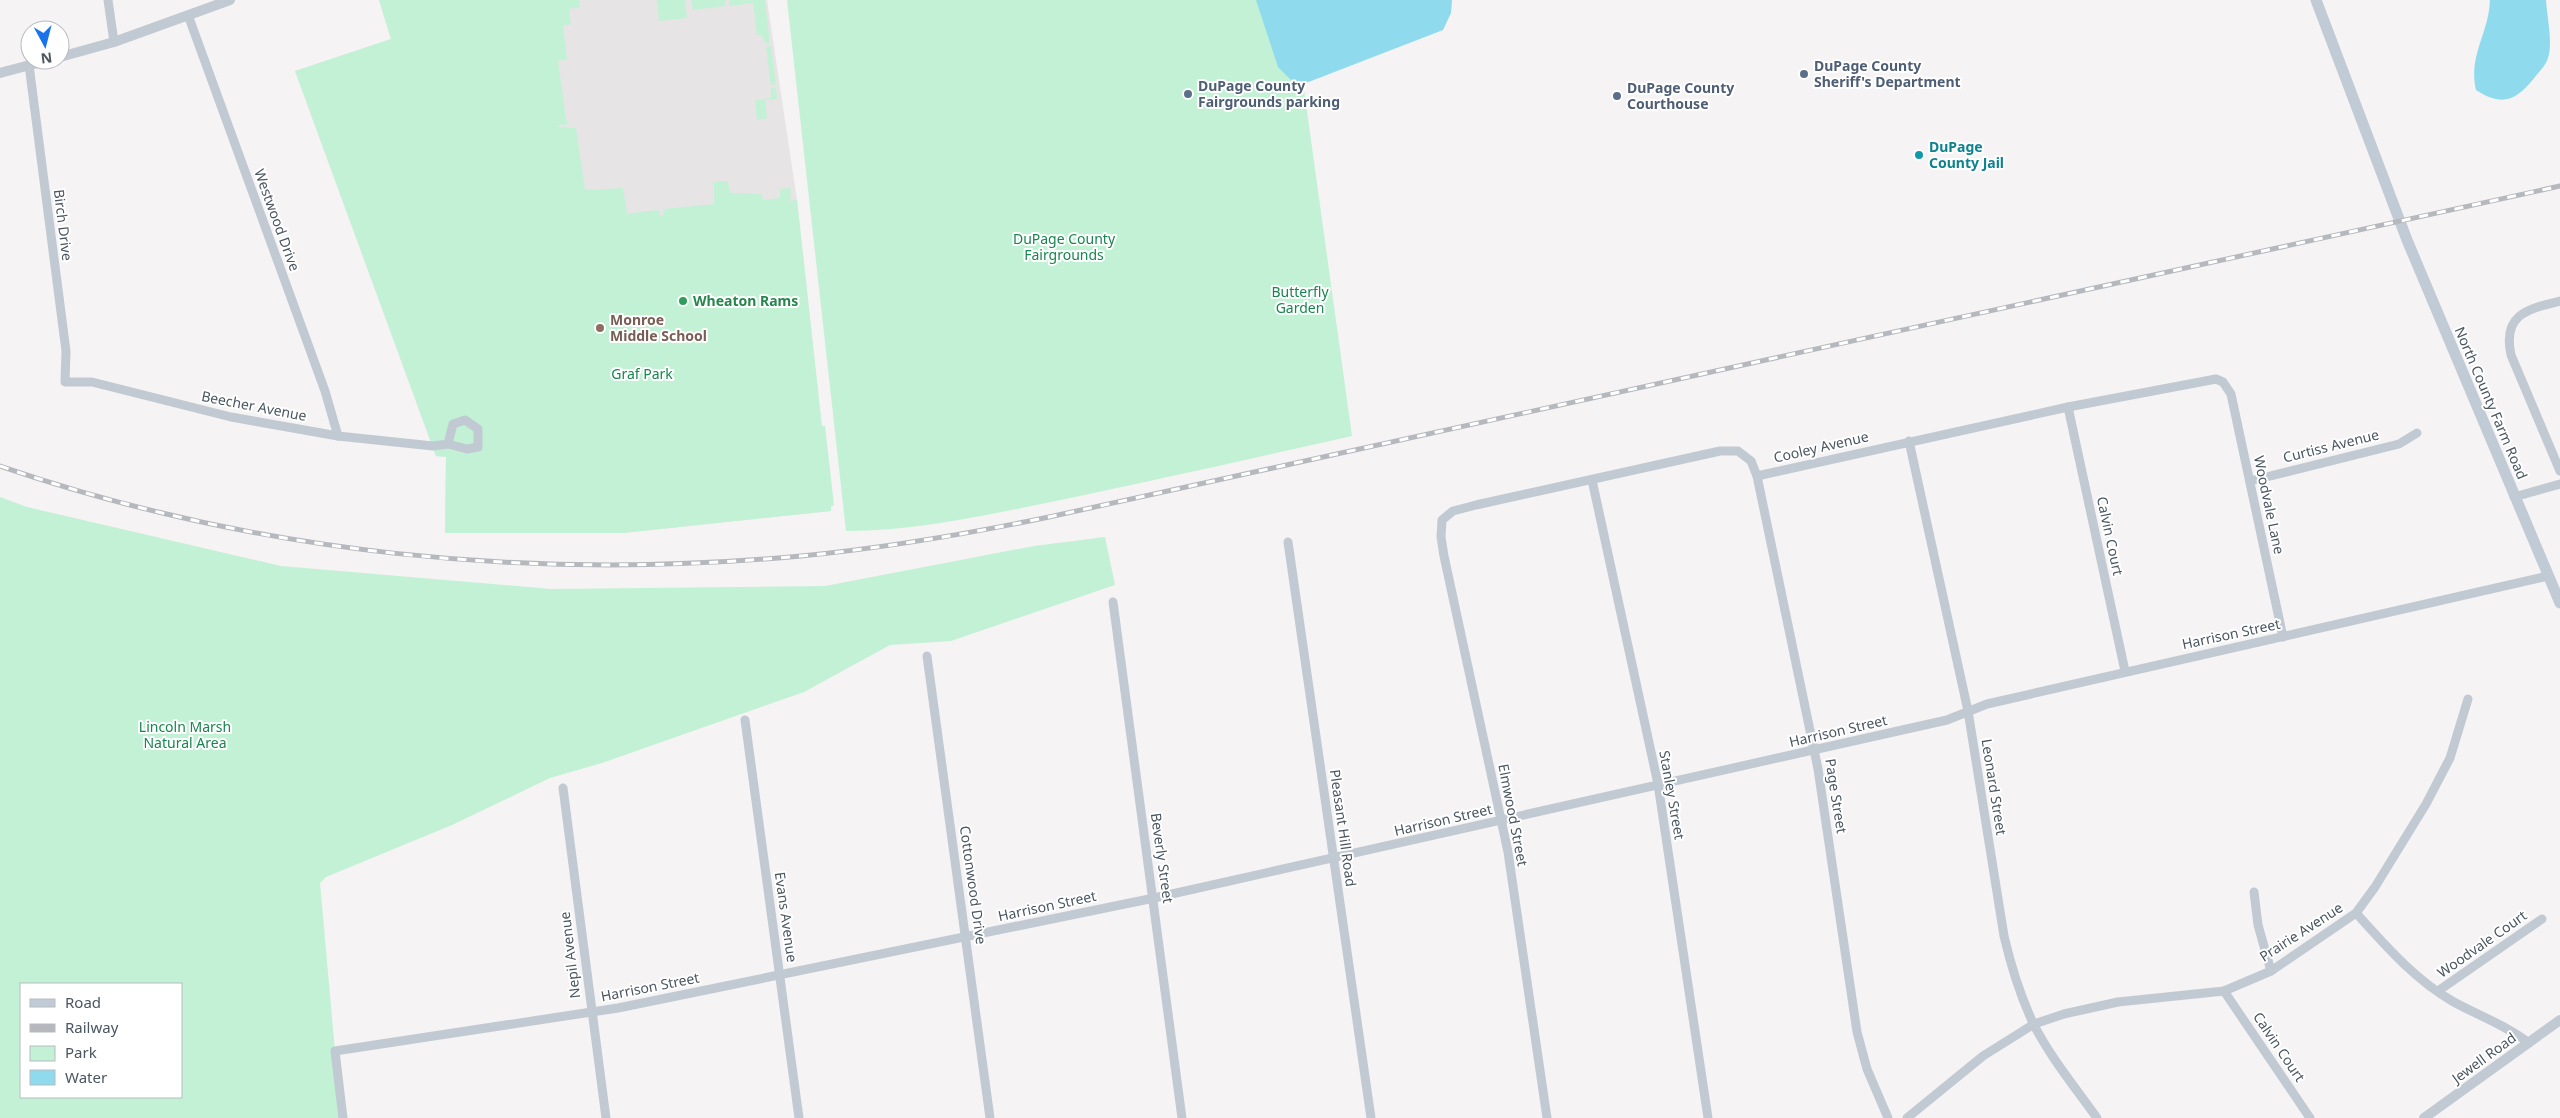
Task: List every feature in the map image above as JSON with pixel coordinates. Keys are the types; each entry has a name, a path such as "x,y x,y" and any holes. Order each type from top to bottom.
{"main road":[{"name":"North County Farm Road","path":"2316,0 2407,240 2560,603"}],"street":[{"path":"108,0 114,42"},
{"path":"70,54 114,42 230,0"},
{"name":"Westwood Drive","path":"188,15 324,392 338,436"},
{"path":"0,74 20,68"},
{"name":"Birch Drive","path":"30,70 66,351 65,382 71,382"},
{"path":"2560,301 2523,312 2512,326 2508,335 2513,361 2560,471"},
{"name":"Cooley Avenue","path":"1757,476 1909,441 2209,378 2223,382"},
{"name":"Beecher Avenue","path":"71,382 92,382 231,417 338,436 433,446 448,444"},
{"name":"Woodvale Lane","path":"2223,382 2231,394 2283,637"},
{"name":"Calvin Court","path":"2068,407 2125,671"},
{"name":"Curtiss Avenue","path":"2250,481 2399,444 2417,433"},
{"name":"Leonard Street","path":"1909,441 1968,711 2004,936 2018,989 2034,1024 2050,1051 2097,1118"},
{"path":"1592,480 1720,452 1738,451 1751,461 1757,476"},
{"name":"Page Street","path":"1757,476 1814,750 1857,1032 1870,1078 1888,1118"},
{"name":"Elmwood Street","path":"1547,1118 1502,821 1444,556 1441,538 1442,520 1453,511 1461,508 1592,480"},
{"name":"Stanley Street","path":"1592,480 1658,784 1708,1118"},
{"path":"2514,497 2560,484"},
{"name":"Pleasant Hill Road","path":"1288,542 1371,1118"},
{"name":"Harrison Street","path":"343,1118 335,1051 591,1013 1154,898 1947,720 1987,704 2548,576"},
{"name":"Beverly Street","path":"1113,602 1182,1118"},
{"name":"Cottonwood Drive","path":"928,656 990,1118"},
{"name":"Prairie Avenue","path":"1907,1118 1983,1056 2034,1024 2064,1014 2118,1002 2224,991 2271,971 2356,913 2380,879 2438,781 2450,758 2468,699"},
{"name":"Evans Avenue","path":"745,720 799,1118"},
{"name":"Nepil Avenue","path":"563,788 606,1118"},
{"path":"2254,892 2258,925 2271,971"},
{"path":"2356,913 2395,957 2438,991 2450,1000 2518,1035 2529,1043"},
{"name":"Woodvale Court","path":"2438,991 2542,919"},
{"name":"Calvin Court","path":"2224,991 2310,1118"},
{"name":"Jewell Road","path":"2424,1118 2560,1020"}],"shaded area":[{"name":"Graf Park","path":"379,0 767,0 797,200 831,511 623,533 445,533 446,457 436,456 295,71 391,39"}],"green space":[{"name":"Graf Park","path":"379,0 579,0 580,7 569,9 571,24 563,26 567,59 558,61 566,119 568,124 575,124 558,125 559,127 576,128 585,190 623,188 627,214 656,210 659,211 660,216 664,215 663,209 714,204 714,182 727,181 731,193 762,194 763,200 780,198 780,189 791,188 790,201 797,200 822,426 825,426 834,505 831,507 831,511 623,533 445,533 446,457 436,456 295,71 391,39"},
{"path":"657,0 685,0 687,18 659,21"},
{"path":"691,0 725,0 725,6 693,10"},
{"path":"729,0 765,0 770,43 765,43 762,35 757,35 753,3 729,6"},
{"name":"DuPage County Fairgrounds","path":"787,0 1288,0 1301,68 1352,436 978,517 899,528 846,531"},
{"path":"771,46 776,84 771,85 766,47"},
{"path":"771,88 776,88 777,99 765,100 767,118 757,120 755,100 771,98"},
{"name":"Lincoln Marsh Natural Area","path":"0,497 27,507 281,566 551,589 825,586 1034,546 1105,537 1115,585 951,641 890,645 804,692 602,763 550,778 452,825 326,877 320,883 343,1118 0,1118"}],"water":[{"path":"1256,0 1452,0 1451,13 1443,30 1306,83 1291,80 1278,67"},
{"path":"2490,0 2546,0 2550,37 2547,61 2521,92 2508,99 2494,99 2476,90 2475,66 2489,12"}],"railway":[{"path":"0,466 97,496 196,521 295,540 396,553 497,562 598,565 700,563 832,553 925,540 1049,517 2560,186"}],"place":[{"name":"DuPage County Sheriff's Department","path":"1804,74"},
{"name":"DuPage County Fairgrounds parking","path":"1188,94"},
{"name":"DuPage County Courthouse","path":"1617,96"},
{"name":"DuPage County Jail","path":"1919,155"},
{"name":"Wheaton Rams","path":"683,301"},
{"name":"Monroe Middle School","path":"600,328"}],"park label":[{"name":"Butterfly Garden","path":"1300,300"}]}
